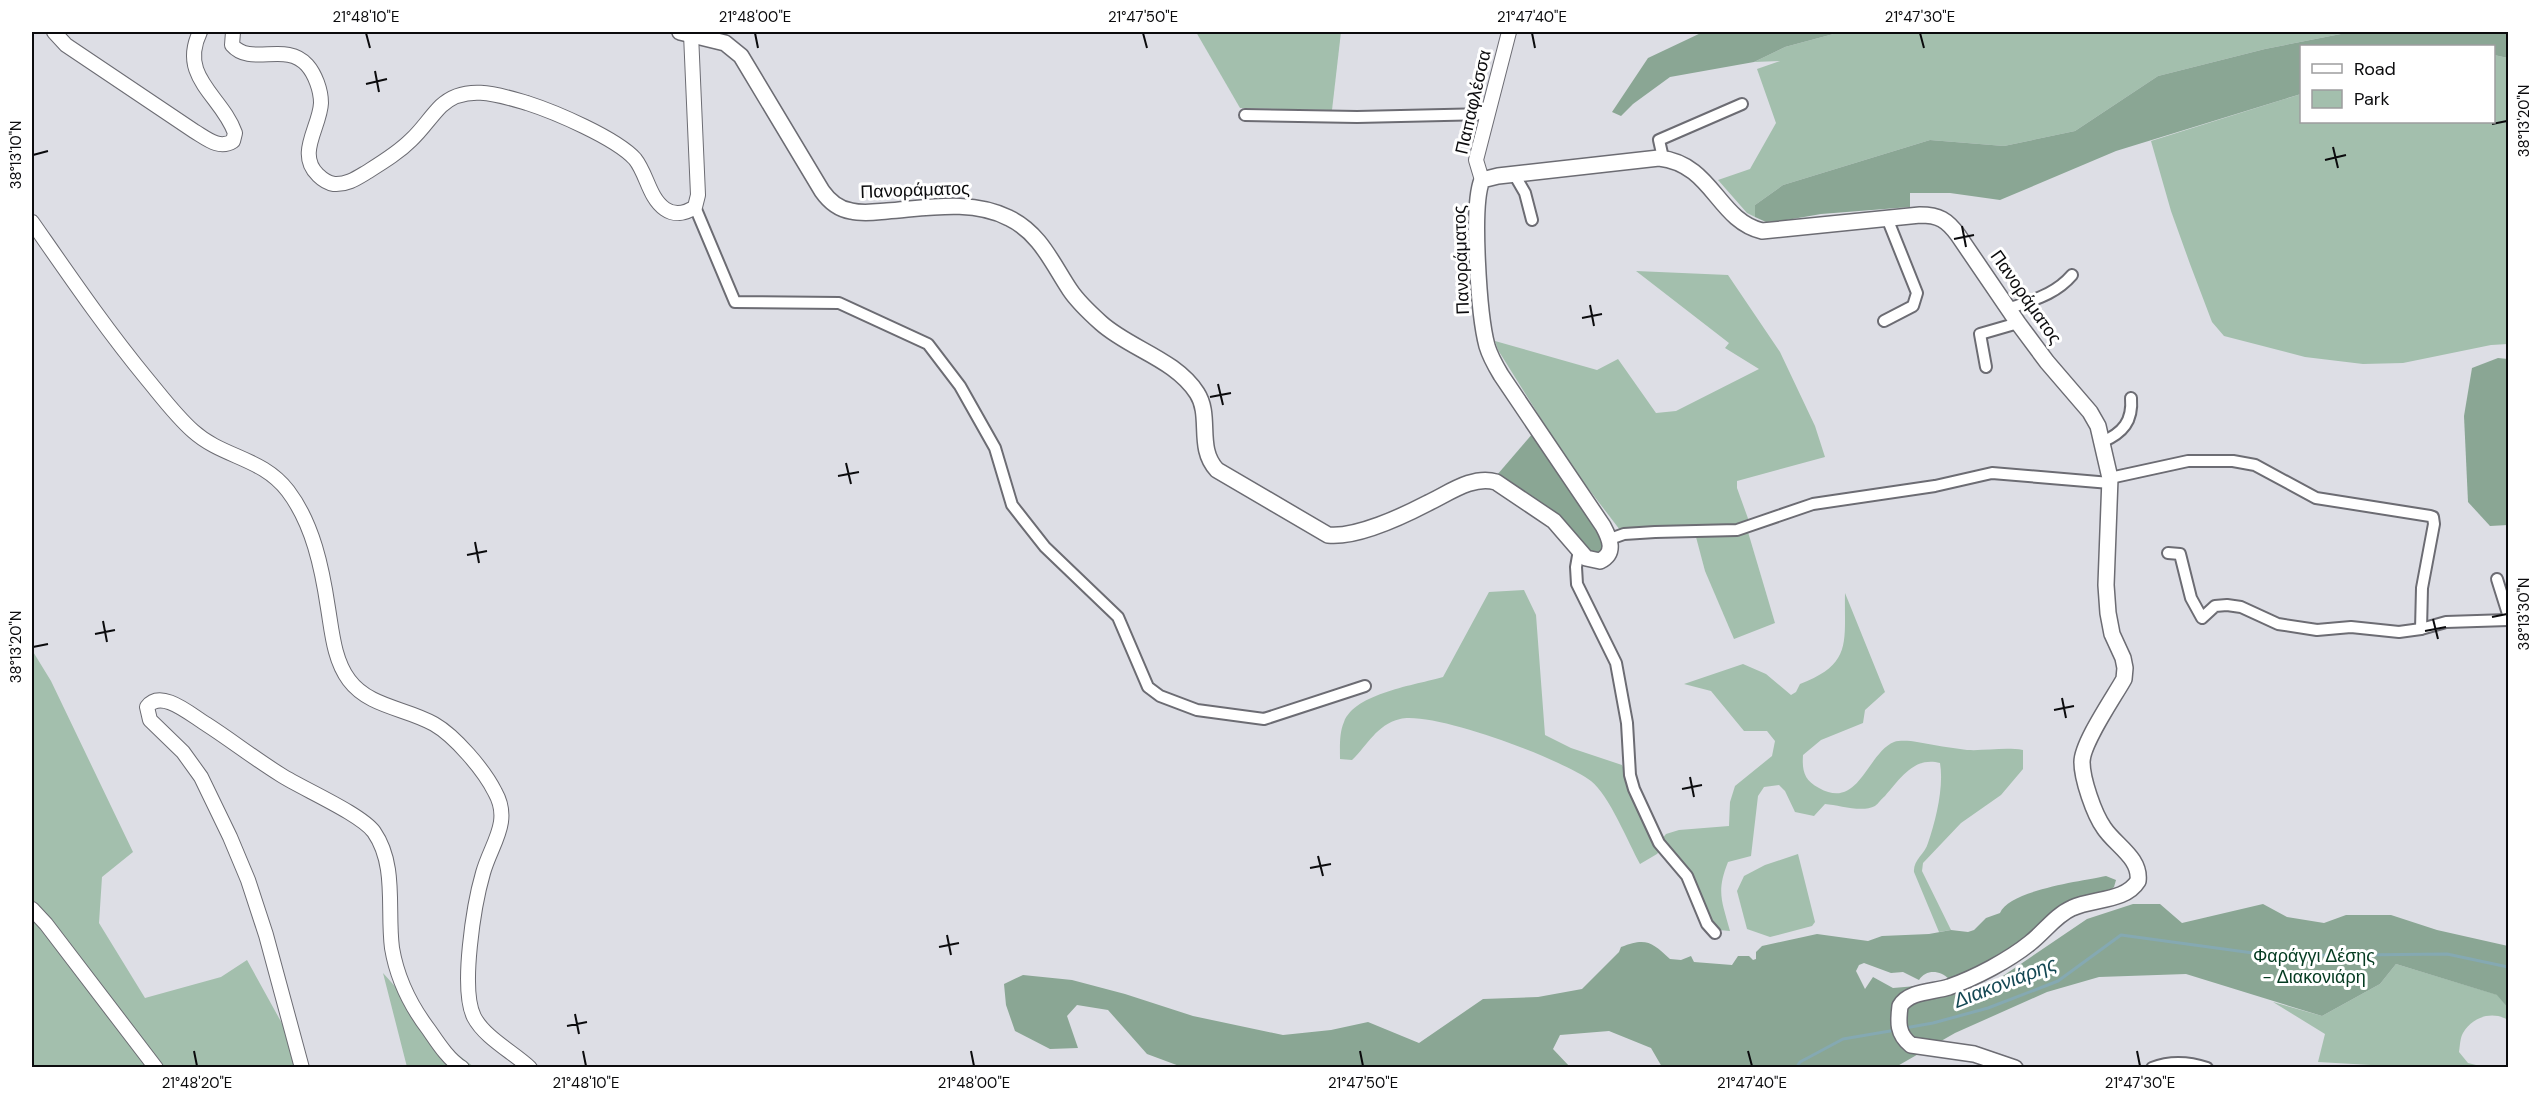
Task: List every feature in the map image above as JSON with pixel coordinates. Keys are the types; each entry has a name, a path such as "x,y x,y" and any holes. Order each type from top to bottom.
{"main road":[{"name":"Πανοράματος","path":"686,33 725,43 741,56 822,191 828,200 837,206 861,213 951,207 979,208 1007,217 1031,233 1042,244 1072,293 1102,324 1184,377 1200,399 1203,409 1204,441 1212,465 1246,488 1328,535 1338,536 1378,524 1419,508 1465,485 1487,479 1497,482 1554,521 1579,550"},
{"name":"Πανοράματος","path":"1610,539 1501,375 1489,351 1483,324 1479,281 1478,194 1482,180 1514,174 1663,158 1682,163 1694,170 1736,218 1756,230 1772,232 1931,215 1946,220 2018,323 2090,412 2098,426 2110,480 2108,613 2112,634 2125,668 2124,679 2088,742 2082,762 2097,817 2107,832 2136,863 2138,881 2130,890 2122,894 2083,903 2066,911 2020,951 1976,976 1949,987 1910,996 1903,1000 1900,1006 1899,1028 1903,1039 1911,1045 1974,1054 2015,1068"},
{"path":"1579,550 1586,558 1600,561 1610,550 1610,539"}],"street":[{"path":"54,32 66,45 194,131 213,143 225,145 232,141 235,133 227,117 198,76 194,57 200,32"},
{"path":"233,32 232,45 242,53 288,54 307,64 315,78 321,105 309,146 309,161 315,172 329,182 345,183 353,180 391,158 413,139 442,105 459,95 472,93 500,95 584,127 629,153 638,164 656,200 663,208 669,212 681,213 695,207"},
{"name":"Παπαφλέσσα","path":"1482,180 1477,170 1476,160 1509,32"},
{"path":"686,33 699,180 695,207 735,302 839,303 928,344 960,386 995,448 1012,505 1045,547 1118,617 1148,687 1160,696 1197,710 1264,719 1365,686"},
{"path":"1663,158 1659,140 1742,104"},
{"path":"1245,115 1357,117 1488,114"},
{"path":"1514,174 1525,193 1532,220"},
{"path":"1884,321 1913,306 1917,293 1887,218"},
{"path":"32,222 117,342 177,415 203,440 274,475 289,492 300,511 318,555 335,651 347,678 358,691 375,701 433,724 447,734 495,790 501,805 503,820 483,872 478,897 467,980 468,1001 474,1018 484,1031 530,1068"},
{"path":"2008,309 2051,294 2062,287 2072,275"},
{"path":"1986,367 1980,334 2018,323"},
{"path":"2102,442 2116,436 2125,427 2132,411 2131,398"},
{"path":"1610,539 1624,534 1737,530 1813,504 1935,486 1992,473 2110,480 2188,461 2233,461 2263,469 2316,498 2433,517 2433,538 2422,588 2421,629"},
{"path":"1579,550 1576,567 1577,584 1616,663 1627,723 1630,775 1634,789 1659,843 1687,876 1707,924 1715,933"},
{"path":"2168,553 2180,554 2191,598 2202,618 2215,606 2227,605 2241,608 2278,624 2317,630 2351,627 2399,633 2446,622 2508,620"},
{"path":"2497,579 2508,614"},
{"path":"302,1068 266,934 244,869 201,777 183,752 150,720 147,707 151,701 157,699 165,701 186,712 280,775 360,819 372,830 382,845 387,862 392,947 396,968 405,991 443,1050 462,1068"},
{"path":"32,909 46,924 156,1068"},
{"path":"2152,1068 2172,1062 2196,1064 2207,1068"}],"green space":[{"path":"1196,32 1341,32 1332,110 1240,108"},
{"path":"1703,32 1841,32 1785,47 1754,62 1670,77 1633,104 1621,116 1612,112 1648,58"},
{"path":"1841,32 2351,32 2265,49 2158,76 2075,131 2004,146 1930,140 1783,185 1755,205 1755,217 1747,213 1718,180 1750,169 1776,123 1757,69 1780,61 1754,62 1785,47"},
{"path":"2351,32 2508,32 2508,58 2495,55 2495,45 2300,45 2300,94 2116,151 2000,200 1950,193 1910,193 1910,207 1821,214 1766,222 1755,217 1755,205 1783,185 1930,140 2004,146 2075,131 2158,76 2265,49"},
{"path":"2495,55 2508,58 2508,344 2491,345 2403,363 2363,364 2305,357 2224,336 2212,322 2190,264 2171,211 2151,141 2300,94 2300,123 2495,123"},
{"path":"1636,271 1728,275 1780,352 1815,426 1825,457 1737,481 1737,488 1750,524 1620,530 1568,462 1498,350 1495,341 1597,370 1618,359 1656,413 1676,411 1759,369 1725,348 1729,343"},
{"path":"2498,358 2508,359 2508,525 2490,526 2468,502 2464,416 2472,368"},
{"path":"1534,432 1608,546 1595,557 1497,475"},
{"path":"1748,532 1775,623 1734,639 1705,571 1696,537"},
{"path":"1524,590 1536,615 1545,735 1571,748 1622,765 1661,849 1640,864 1605,797 1591,781 1554,761 1497,739 1440,722 1417,718 1400,719 1378,731 1352,760 1340,759 1341,731 1350,712 1373,697 1443,677 1489,592"},
{"path":"1845,593 1885,692 1865,710 1863,723 1821,740 1803,755 1804,770 1810,782 1833,793 1844,792 1861,778 1885,748 1899,741 1967,750 2023,750 2023,769 2001,795 1961,823 1923,863 1922,871 1951,930 1939,932 1914,872 1915,864 1928,843 1938,803 1941,782 1940,763 1931,762 1915,766 1902,776 1876,805 1864,809 1825,804 1814,816 1795,812 1785,791 1779,785 1764,787 1758,796 1751,856 1728,862 1724,872 1721,889 1730,931 1719,930 1711,921 1691,874 1662,839 1666,834 1679,830 1729,826 1730,802 1735,786 1772,756 1775,741 1767,731 1744,731 1711,691 1684,684 1743,664 1766,674 1791,695 1796,692 1800,684 1829,668 1837,659 1844,638"},
{"path":"32,650 51,681 133,852 102,877 99,923 145,998 221,977 247,960 306,1067 32,1067"},
{"path":"1798,854 1815,922 1812,926 1770,937 1747,929 1737,891 1744,876 1765,865"},
{"name":"Φαράγγι Δέσης - Διακονιάρη","path":"2106,876 2116,880 2114,887 2108,892 2015,950 1957,980 1929,972 1919,980 1903,972 1891,973 1864,963 1859,965 1856,971 1865,989 1873,977 1893,988 1928,985 1957,995 1997,980 2087,919 2133,904 2160,904 2182,923 2263,904 2287,917 2324,923 2346,915 2391,915 2437,930 2508,946 2508,1008 2497,995 2396,964 2380,984 2322,1016 2186,974 2099,977 2047,992 1955,1033 1894,1068 1662,1067 1651,1048 1609,1031 1560,1035 1553,1049 1570,1067 1182,1067 1147,1054 1108,1010 1077,1005 1067,1016 1078,1048 1050,1049 1015,1031 1006,1005 1004,984 1023,975 1072,980 1193,1016 1283,1035 1331,1030 1368,1022 1419,1043 1483,999 1538,997 1582,989 1619,952 1621,947 1637,942 1653,945 1670,959 1681,960 1691,956 1694,962 1732,965 1738,956 1749,956 1753,960 1756,959 1756,952 1762,946 1817,934 1868,941 1882,936 1929,934 1951,930 1968,932 1974,930 1986,918 2000,913 2006,905 2017,898 2048,888"},
{"path":"2396,964 2498,995 2508,1008 2508,1020 2496,1016 2478,1019 2467,1027 2461,1040 2459,1052 2468,1063 2484,1067 2406,1067 2318,1062 2325,1034 2273,1002 2322,1016 2380,984"},
{"path":"383,973 453,1051 474,1067 407,1067"}],"waterway":[{"name":"Διακονιάρης","path":"1905,1028 1988,1008 2058,981 2121,935 2275,956 2447,954 2508,967"},
{"name":"Διακονιάρης","path":"1796,1068 1800,1062 1843,1039 1896,1030"}]}
